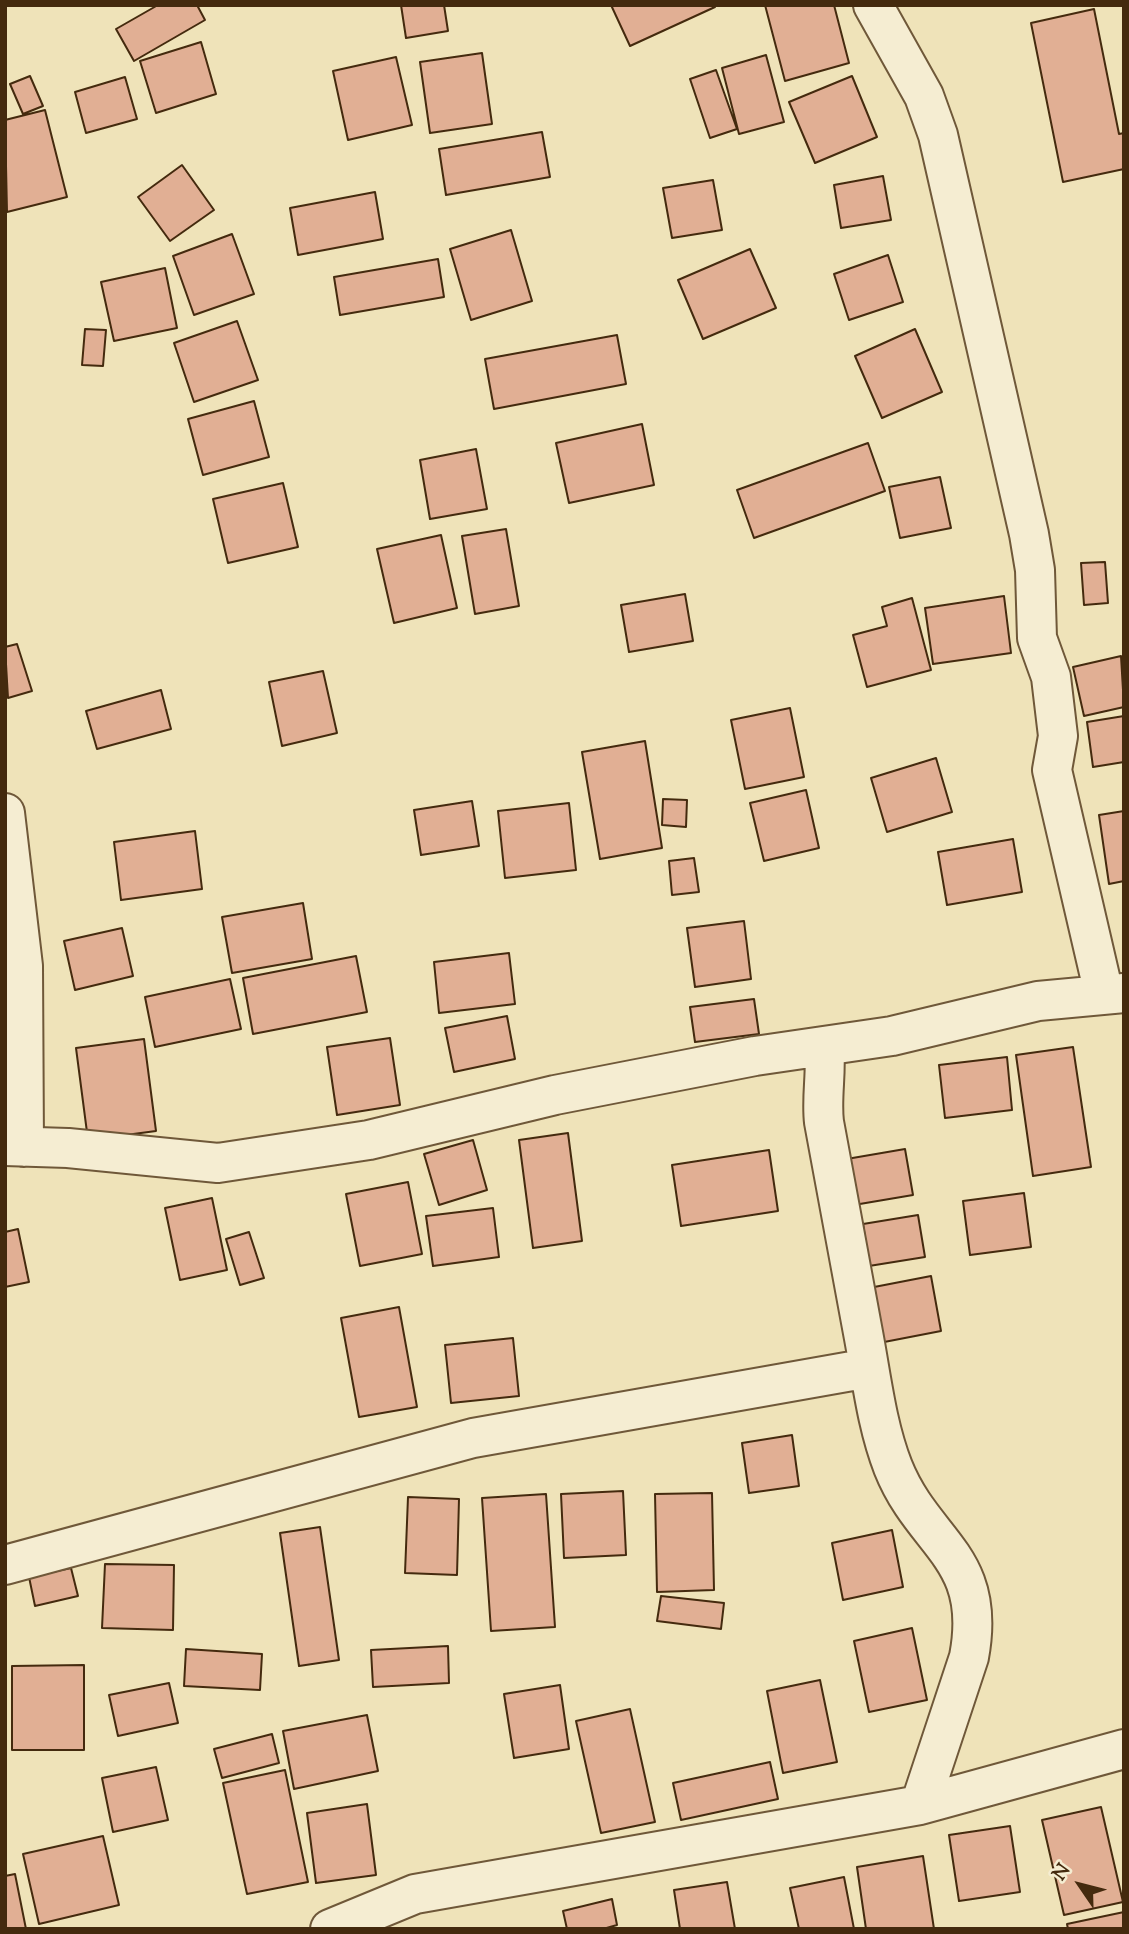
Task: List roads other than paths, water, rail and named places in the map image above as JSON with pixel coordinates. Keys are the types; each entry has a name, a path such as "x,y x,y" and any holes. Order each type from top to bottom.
{"street":[{"path":"5,813 23,967 15,1146 68,1148 218,1163 369,1140 555,1095 755,1056 892,1036 1038,1000 1114,993 1052,770 1058,736 1051,677 1037,638 1035,570 965,245 929,109 873,5"},
{"path":"824,1046 826,1060 821,1096 824,1122 881,1435 904,1493 958,1562 972,1599 974,1632 969,1657 920,1805"},
{"path":"5,1565 473,1438 869,1368"},
{"path":"330,1929 415,1894 920,1805 1124,1749"}]}
